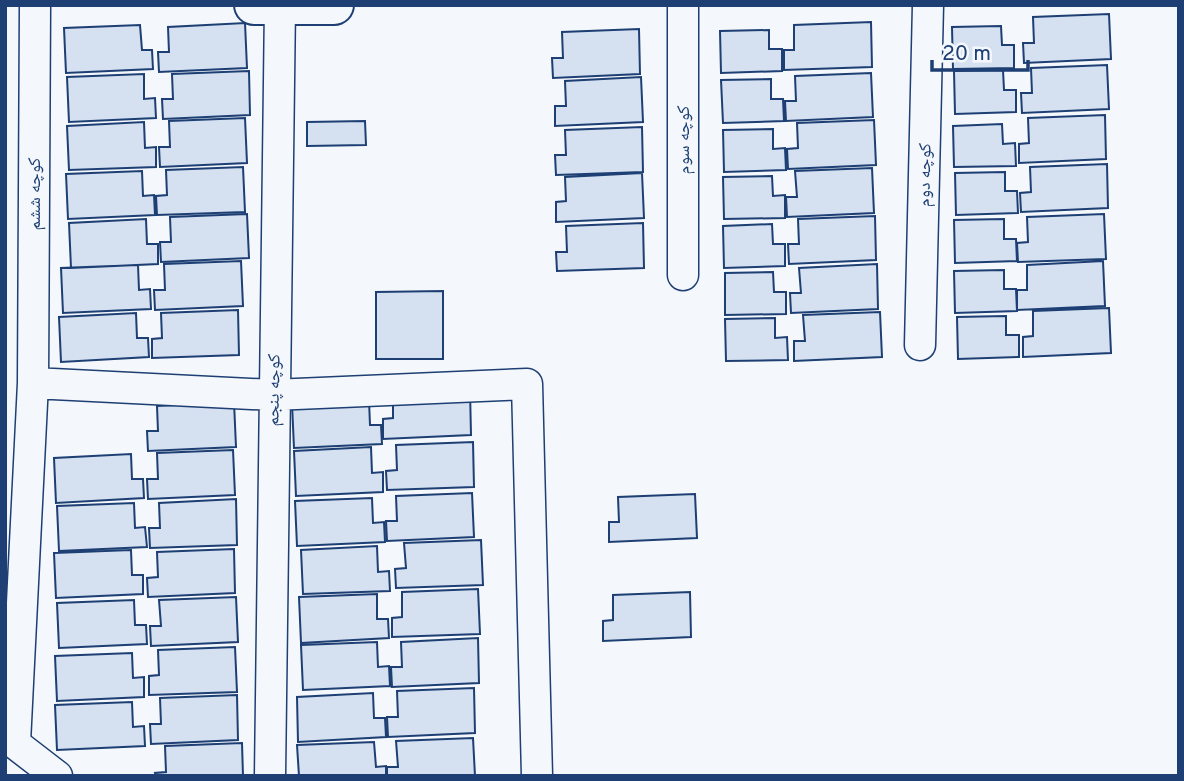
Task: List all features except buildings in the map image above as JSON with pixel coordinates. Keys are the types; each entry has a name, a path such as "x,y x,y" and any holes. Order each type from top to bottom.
{"street":[{"name":"کوچه ششم","path":"10,740 33,383 34,5"},
{"path":"271,6 334,5"},
{"name":"کوچه سوم","path":"683,5 683,275"},
{"name":"کوچه دوم","path":"920,345 928,5"},
{"name":"کوچه پنجم","path":"270,776 273,395 271,6"},
{"path":"33,383 273,395 527,384 537,776"},
{"path":"10,740 57,776"}]}
